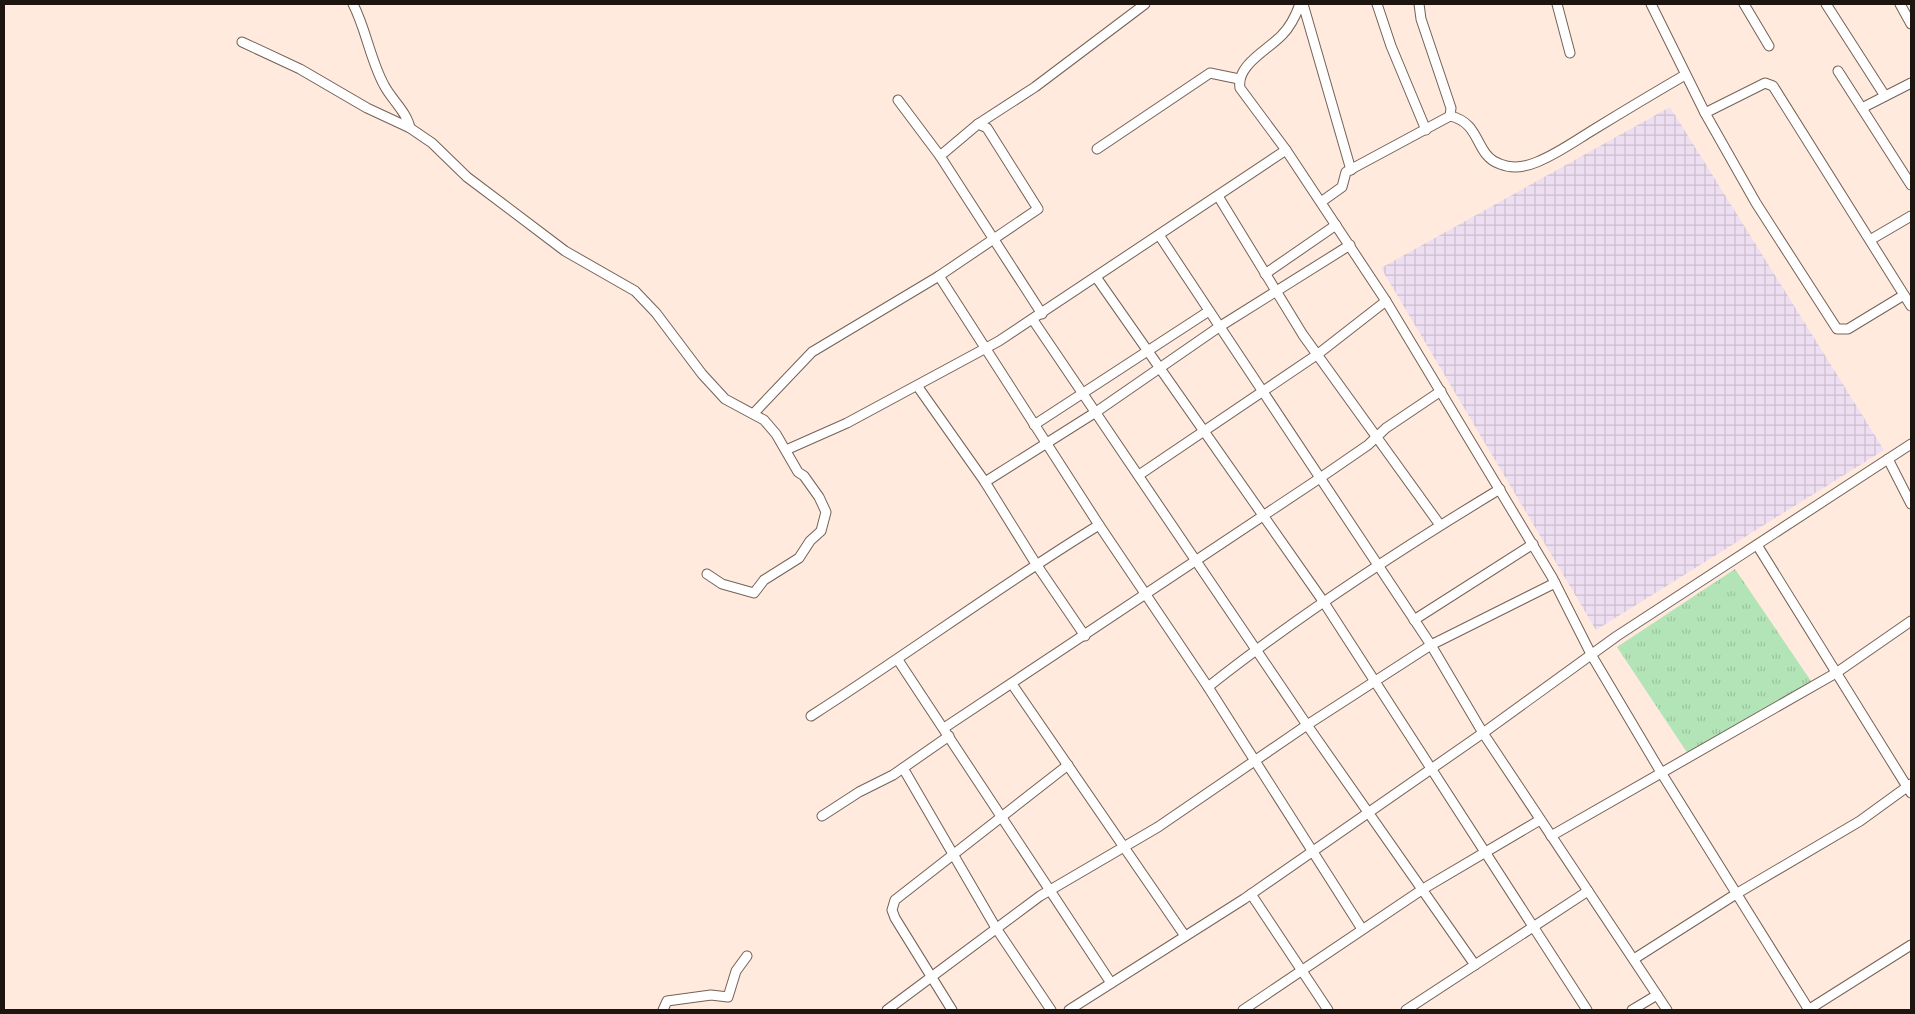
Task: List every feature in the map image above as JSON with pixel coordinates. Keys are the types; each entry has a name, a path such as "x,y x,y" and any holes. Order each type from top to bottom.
{"street":[{"path":"353,4 378,73 389,95 406,116 410,128"},
{"path":"940,156 978,124 1035,88 1145,4"},
{"path":"1302,4 1283,34 1243,70 1239,79 1240,88 1286,150 1386,301 1533,544 1592,656 1662,774 1808,1010 1911,945"},
{"path":"1302,4 1350,170"},
{"path":"1377,4 1391,46 1426,130"},
{"path":"1419,4 1421,19 1451,108 1450,116"},
{"path":"1557,4 1570,53"},
{"path":"1651,4 1705,113 1756,203 1837,329 1848,329 1904,295"},
{"path":"1744,4 1769,46"},
{"path":"1826,4 1885,96"},
{"path":"1900,4 1911,24"},
{"path":"242,42 300,68 367,108 410,128 432,143 468,177 565,250 635,291 656,313 702,374 725,399 764,420 786,450 798,472 804,476 819,497 826,512 821,531 810,542 799,558 764,580 754,593 722,584 707,574"},
{"path":"1838,71 1911,185"},
{"path":"1096,149 1210,73 1239,79"},
{"path":"1450,116 1469,124 1485,153 1493,161 1512,167 1525,166 1537,162 1568,145 1685,75"},
{"path":"1862,108 1911,82"},
{"path":"1705,113 1765,83 1773,86 1911,306"},
{"path":"898,100 940,156 1042,314"},
{"path":"1321,202 1342,187 1344,176 1350,170 1450,116"},
{"path":"754,413 812,352 939,276 1038,209 987,128 978,124"},
{"path":"786,450 847,423 918,387 987,348 1033,320 1286,150"},
{"path":"1218,196 1303,335 1440,525"},
{"path":"1870,240 1911,216"},
{"path":"1265,274 1336,225"},
{"path":"1159,235 1431,645 1483,733 1667,1010"},
{"path":"985,482 1096,412 1219,327 1350,245"},
{"path":"939,276 987,348 1045,443 1208,687 1362,929"},
{"path":"1096,277 1323,601 1373,682 1432,768 1587,1010"},
{"path":"1139,475 1318,354 1386,301"},
{"path":"1034,425 1209,311"},
{"path":"1033,320 1257,648 1307,725 1475,964"},
{"path":"918,387 985,482 1036,564 1085,636"},
{"path":"822,816 903,768 946,732 1012,684 1320,478 1377,437 1386,428 1441,391"},
{"path":"1069,1010 1251,894 1483,733 1592,656 1617,636 1911,444"},
{"path":"1888,459 1911,504"},
{"path":"1208,687 1257,648 1323,601 1440,525 1500,489"},
{"path":"811,716 898,660 1036,564 1099,525"},
{"path":"1414,620 1533,544"},
{"path":"1634,959 1736,894 1860,821 1910,788 1757,545"},
{"path":"888,1010 1048,891 1158,827 1373,682 1431,645 1555,583"},
{"path":"1551,836 1836,673 1911,621"},
{"path":"898,660 1002,817 1048,891 1111,984"},
{"path":"1012,684 1185,936"},
{"path":"952,1010 931,978 892,910 895,900 1068,765"},
{"path":"903,768 996,928 1052,1010"},
{"path":"1243,1010 1423,888 1540,820"},
{"path":"1406,1010 1588,891"},
{"path":"1251,894 1328,1010"},
{"path":"663,1010 667,1001 711,995 728,997 736,971 748,956"},
{"path":"1632,1010 1657,995"}],"shaded area":[{"path":"1670,107 1884,450 1596,630 1381,268"}],"green space":[{"path":"1735,569 1813,684 1692,760 1617,647"}]}
